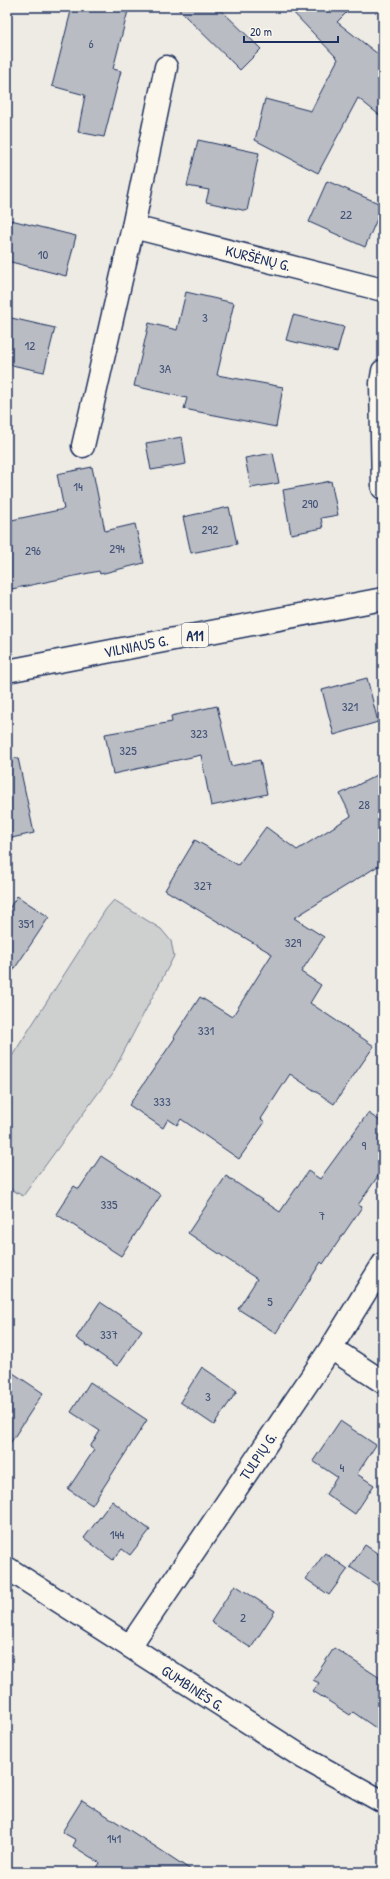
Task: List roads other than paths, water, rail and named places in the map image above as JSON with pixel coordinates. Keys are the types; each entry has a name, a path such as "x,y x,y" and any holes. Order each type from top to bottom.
{"main road":[{"path":"83,446 133,227 166,67"},
{"name":"KURŠĖNŲ G.","path":"133,227 383,290"},
{"path":"383,371 381,383 383,488"},
{"name":"VILNIAUS G.","path":"7,671 383,599"},
{"name":"TULPIŲ G.","path":"130,1646 331,1348 383,1264"},
{"path":"331,1348 383,1382"},
{"name":"GUMBINĖS G.","path":"7,1568 304,1758 383,1802"}]}
